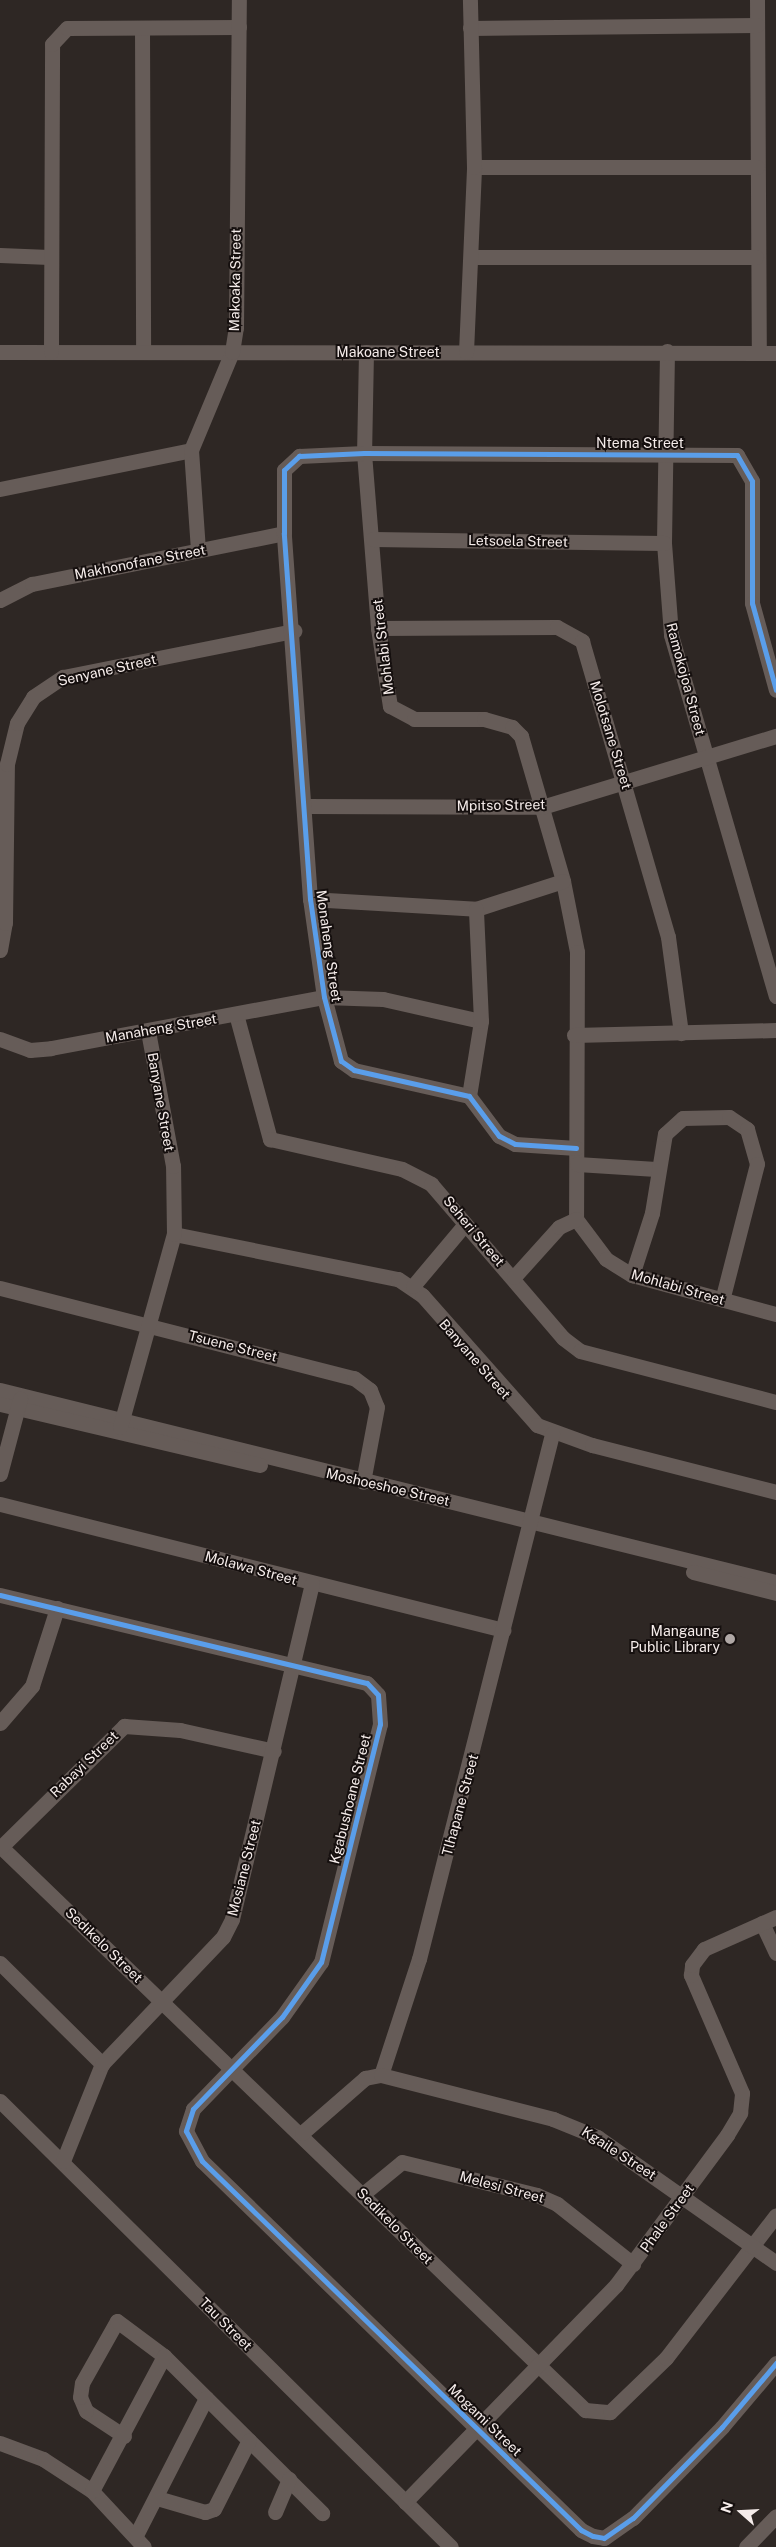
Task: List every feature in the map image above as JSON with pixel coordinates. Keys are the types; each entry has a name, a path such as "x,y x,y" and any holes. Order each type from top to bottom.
{"street":[{"name":"Makoaka Street","path":"198,550 191,450 232,352 236,328 239,0"},
{"path":"466,352 474,167 470,0"},
{"path":"757,0 756,258 759,353"},
{"path":"470,28 757,25"},
{"path":"52,352 49,257 52,44 67,28 239,27"},
{"path":"142,28 143,352"},
{"path":"474,167 757,167"},
{"path":"0,255 49,257"},
{"path":"471,257 756,258"},
{"name":"Makoane Street","path":"0,352 667,351 776,353"},
{"name":"Ramokojoa Street","path":"667,351 664,543 672,635 776,996"},
{"name":"Mohlabi Street","path":"366,352 364,452 373,539 378,628 390,706 414,719 484,719 512,727 521,736 563,882 577,952 574,1035 577,1156 576,1219 606,1259 632,1275 776,1314"},
{"path":"0,489 191,450"},
{"name":"Ntema Street","path":"299,456 364,452 737,455 750,471 752,603 776,690"},
{"name":"Monaheng Street","path":"299,456 284,470 284,533 294,631 306,806 310,899 324,997 338,1053 346,1066 470,1096"},
{"name":"Makhonofane Street","path":"0,600 32,584 284,533"},
{"name":"Letsoela Street","path":"373,539 664,543"},
{"name":"Molotsane Street","path":"378,628 557,627 576,634 626,782 668,937 681,1034"},
{"name":"Senyane Street","path":"0,947 4,762 23,710 49,684 294,631"},
{"name":"Mpitso Street","path":"306,806 542,807 776,736"},
{"path":"310,899 476,909 563,882"},
{"path":"476,909 481,1020 470,1096 507,1140 531,1148 656,1169"},
{"name":"Manaheng Street","path":"0,1039 35,1050 148,1031 324,997 392,1001 481,1020"},
{"name":"Seheri Street","path":"236,1014 270,1139 417,1175 442,1192 465,1224 514,1277 563,1338 580,1351 776,1402"},
{"path":"574,1035 681,1034 776,1030"},
{"name":"Banyane Street","path":"120,1425 146,1324 174,1234 173,1166 148,1031"},
{"path":"632,1275 652,1213 656,1169 664,1134 683,1118 729,1117 747,1129 757,1164 722,1300"},
{"path":"514,1277 559,1227 576,1219"},
{"path":"412,1286 465,1224"},
{"name":"Banyane Street","path":"174,1234 398,1279 412,1286 515,1405 552,1434 776,1492"},
{"name":"Tsuene Street","path":"0,1288 342,1374 363,1383 377,1407 363,1482"},
{"name":"Moshoeshoe Street","path":"0,1390 20,1401 363,1482 776,1592"},
{"path":"0,1474 20,1401"},
{"name":"Moshoeshoe Street","path":"0,1404 20,1401"},
{"name":"Moshoeshoe Street","path":"120,1425 527,1525 776,1582"},
{"name":"Tlhapane Street","path":"381,2075 422,1949 503,1630 527,1525 552,1434"},
{"name":"Molawa Street","path":"0,1504 312,1584 503,1630"},
{"name":"Mosiane Street","path":"63,2162 102,2064 223,1937 232,1919 274,1751 312,1584"},
{"name":"Kgabushoane Street","path":"0,1595 367,1683 381,1705 380,1724 321,1962 282,2017 194,2109 186,2131"},
{"path":"0,1723 32,1686 57,1608"},
{"name":"Rabayi Street","path":"0,1847 124,1726 180,1730 274,1751"},
{"name":"Sedikelo Street","path":"0,1847 231,2069 302,2133 536,2366 585,2410 610,2412 666,2358 754,2247 776,2215"},
{"path":"769,1920 776,1953"},
{"name":"Phale Street","path":"406,2502 633,2264 684,2196 743,2103 740,2085 691,1975 692,1964 704,1949 769,1920"},
{"path":"0,1963 102,2064"},
{"path":"302,2133 365,2078 381,2075"},
{"name":"Kgaile Street","path":"381,2075 576,2126 684,2196 776,2264"},
{"name":"Tau Street","path":"0,2101 451,2547"},
{"name":"Mogami Street","path":"186,2131 202,2161 581,2530 604,2538 633,2518 722,2427 776,2363"},
{"name":"Melesi Street","path":"363,2194 402,2162 537,2196 557,2204 633,2264"},
{"path":"124,2436 86,2411 80,2397 82,2384 114,2321 128,2325 164,2356 322,2512"},
{"path":"92,2491 124,2436 164,2356"},
{"path":"0,2443 43,2459 92,2491 140,2541 157,2498 206,2398"},
{"path":"157,2498 205,2512 214,2509 250,2440"},
{"path":"276,2512 289,2479"},
{"path":"746,2547 776,2516"}],"cycle path":[{"path":"576,1148 515,1144 499,1136 469,1096 354,1070 341,1061 324,997 310,899 284,533 284,470 299,456 364,453 737,455 752,481 752,603 776,690"},
{"path":"0,1595 367,1683 378,1695 380,1724 321,1962 282,2017 193,2109 186,2131 202,2161 581,2530 593,2536 604,2538 633,2518 722,2427 776,2363"}],"place":[{"name":"Mangaung Public Library","path":"730,1639"}]}
